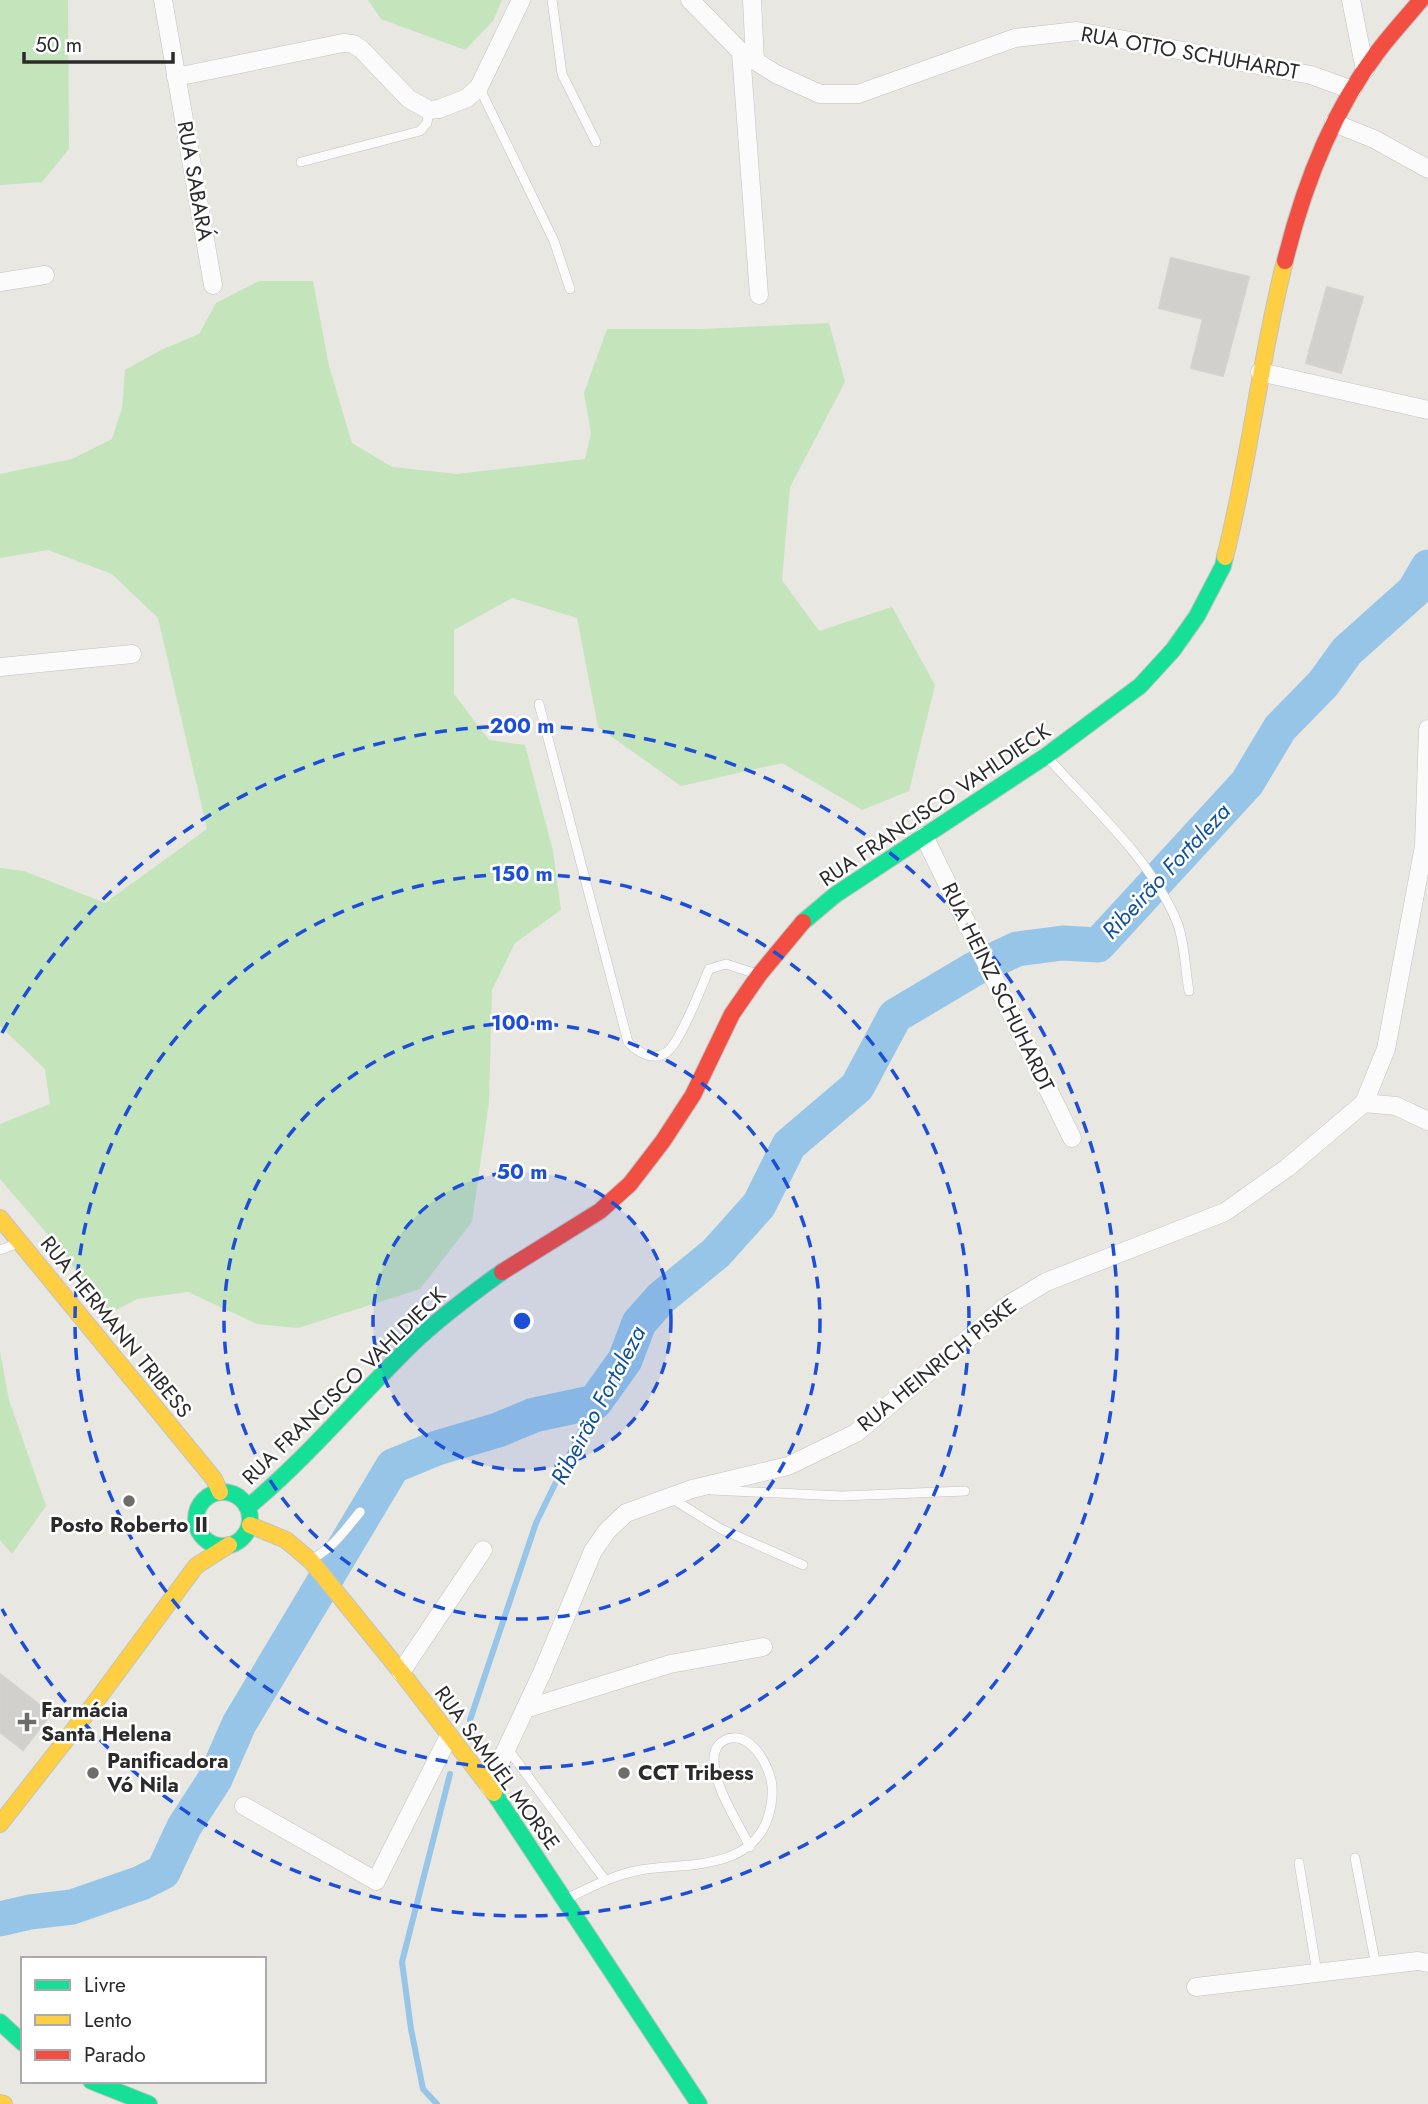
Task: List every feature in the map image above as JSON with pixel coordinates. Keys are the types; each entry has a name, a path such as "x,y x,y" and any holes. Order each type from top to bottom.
{"main road":[{"name":"RUA FRANCISCO VAHLDIECK","path":"248,1507 280,1480 412,1344 450,1310 503,1271 600,1211 630,1184 693,1095 732,1014 759,975 800,925 835,895 1046,756 1140,686 1172,650 1197,616 1223,566 1238,507 1272,311 1292,232 1318,157 1352,90 1420,0"},
{"name":"RUA HERMANN TRIBESS","path":"0,1218 214,1479 220,1492"},
{"path":"196,1566 199,1531 196,1517 201,1503 199,1463"},
{"name":"RUA FRANCISCO VAHLDIECK","path":"201,1503 220,1492 237,1495 248,1507 250,1525"},
{"path":"0,1824 94,1704 196,1566 239,1541 250,1525"},
{"name":"RUA SAMUEL MORSE","path":"250,1525 286,1541 310,1560 401,1672 489,1786 699,2104"},
{"path":"199,1531 209,1542 229,1545"},
{"path":"0,2022 21,2041"},
{"path":"0,2045 21,2053"},
{"path":"96,2083 149,2104"}],"street":[{"name":"RUA SABARÁ","path":"163,0 213,285"},
{"path":"176,77 343,43 353,44 409,99 429,110 467,98 479,87 521,0"},
{"name":"RUA OTTO SCHUHARDT","path":"690,0 748,56 776,74 820,94 858,94 1015,38 1077,31 1311,75 1352,90"},
{"path":"751,0 748,56 759,295"},
{"path":"1351,0 1365,70"},
{"path":"1334,123 1374,139 1428,169"},
{"path":"0,282 45,275"},
{"path":"1260,372 1428,411"},
{"path":"0,667 132,654"},
{"path":"1428,729 1424,846 1386,1049 1363,1103 1396,1105 1428,1121"},
{"name":"RUA HEINZ SCHUHARDT","path":"924,836 999,994 1072,1138"},
{"name":"RUA HEINRICH PISKE","path":"489,1786 593,1551 607,1531 626,1513 692,1489 789,1466 856,1433 1008,1305 1046,1282 1225,1212 1287,1168 1363,1103"},
{"path":"401,1672 483,1550"},
{"path":"525,1709 670,1664 763,1647"},
{"path":"244,1806 376,1881 449,1736"},
{"path":"1196,1987 1418,1961 1428,1963"}],"lane":[{"path":"552,0 562,74 596,142"},
{"path":"479,87 554,242 570,289"},
{"path":"301,162 420,131 426,123 429,110"},
{"path":"539,704 628,1042 638,1052 654,1056 667,1052 686,1023 709,969 726,964 759,975"},
{"path":"1046,756 1139,859 1171,909 1178,925 1189,991"},
{"path":"0,1250 20,1242"},
{"path":"692,1489 841,1496 965,1492"},
{"path":"670,1497 721,1529 803,1565"},
{"path":"310,1560 327,1551 360,1512"},
{"path":"565,1900 605,1880 638,1870 692,1865 733,1856 750,1847 761,1833 771,1809 772,1784 759,1754 750,1743 735,1737 720,1742 714,1762 728,1805 750,1847"},
{"path":"507,1748 605,1880"},
{"path":"1355,1858 1376,1966"},
{"path":"1299,1863 1317,1973"}],"green space":[{"path":"0,0 68,0 69,149 42,182 0,185"},
{"path":"368,0 502,0 493,21 465,50 381,19"},
{"path":"259,281 313,281 329,366 352,443 392,467 457,474 585,459 591,433 584,393 607,329 701,329 829,323 845,382 790,487 782,580 819,631 892,607 935,685 909,791 862,810 782,763 681,786 598,727 577,618 512,598 454,630 454,694 489,740 525,745 553,851 561,910 515,943 492,990 489,1102 472,1222 420,1289 298,1328 257,1324 188,1292 137,1299 109,1314 56,1244 0,1179 0,1124 50,1104 45,1069 0,1026 0,868 24,871 105,903 207,829 158,618 112,574 48,550 0,558 0,474 72,459 112,439 122,408 125,370 163,349 199,334 216,303"},
{"path":"0,1352 9,1400 46,1506 12,1554 0,1540"}],"building":[{"path":"1171,258 1249,277 1223,376 1191,368 1203,319 1159,308"},
{"path":"1327,287 1363,297 1341,373 1306,363"},
{"path":"0,1674 51,1714 23,1750 0,1732"}],"waterway":[{"name":"Ribeirão Fortaleza","path":"0,1919 72,1907 141,1883 163,1872 184,1827 215,1779 239,1724 393,1466 534,1415 595,1402 625,1360 639,1323 661,1298 716,1253 759,1205 789,1145 857,1087 895,1016 974,969 1017,949 1063,943 1098,945 1247,783 1280,728 1323,684 1347,651 1414,591 1428,567"},
{"name":"Ribeirão Fortaleza","path":"470,1720 536,1523 595,1402"},
{"name":"Ribeirão Fortaleza","path":"437,2104 423,2089 402,1962 450,1774"}],"traffic: fast":[{"path":"803,922 835,895 1046,756 1140,686 1173,650 1197,616 1225,557"},
{"path":"248,1507 311,1448 422,1335 502,1272"},
{"path":"223,1492 242,1500 250,1519 242,1538 223,1546 204,1538 196,1519 204,1500 223,1492"},
{"path":"494,1793 699,2104"},
{"path":"0,2022 21,2041"},
{"path":"96,2083 149,2104"}],"traffic: slow":[{"path":"1225,557 1285,261"},
{"path":"0,1218 214,1479 220,1492"},
{"path":"250,1525 286,1540 311,1561 494,1793"},
{"path":"0,1824 94,1704 196,1566 229,1545"},
{"path":"0,2103 4,2104"}],"traffic: jam":[{"path":"1285,261 1310,179 1345,101 1376,54 1421,0"},
{"path":"502,1272 600,1211 630,1184 693,1095 732,1014 759,975 803,922"}],"place":[{"name":"Posto Roberto II","path":"129,1501"},
{"name":"Farmácia Santa Helena","path":"27,1722"},
{"name":"Panificadora Vó Nila","path":"93,1773"},
{"name":"CCT Tribess","path":"624,1773"}]}
